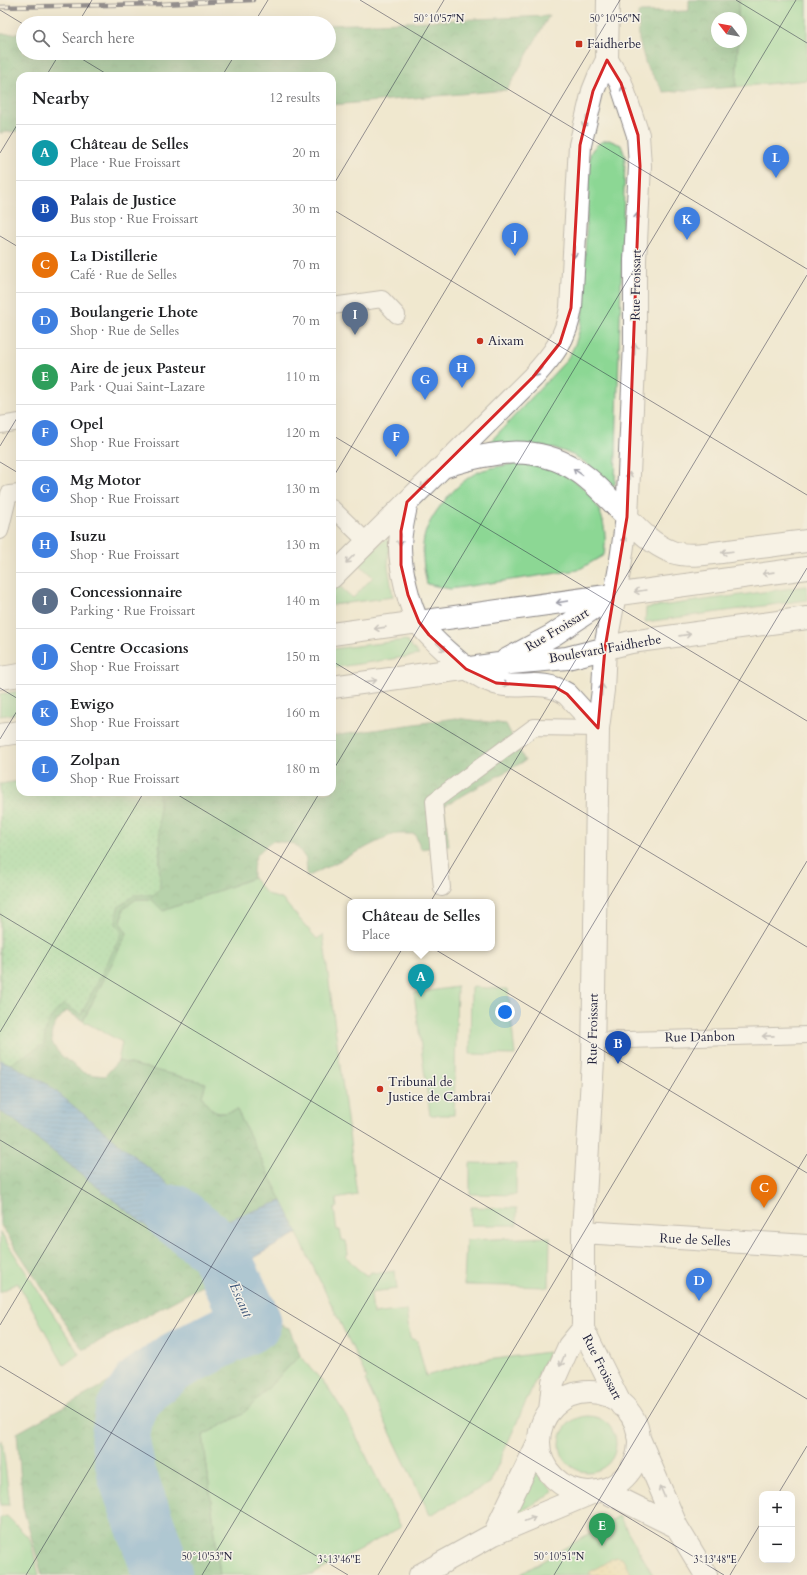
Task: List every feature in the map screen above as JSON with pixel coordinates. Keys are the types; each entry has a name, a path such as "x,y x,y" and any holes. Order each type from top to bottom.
{"street":[{"path":"336,573 533,377 551,357 560,343 565,332 571,308 580,145 593,91 607,60 608,0"},
{"name":"Rue Froissart","path":"607,60 621,83 638,135 640,166 635,260 635,344 627,517 620,567 605,648 603,690 598,728 593,1041 583,1232 583,1329 621,1405"},
{"path":"443,467 468,459 501,453 526,452 542,455 563,462 577,470 593,483 654,543 673,553 704,554 807,541"},
{"path":"407,502 400,546 401,565 408,595 419,622 429,635 466,669 496,683 506,685 530,684 555,687 567,694 598,728"},
{"path":"336,633 807,568"},
{"name":"Rue Froissart","path":"498,664 552,635 615,595"},
{"name":"Boulevard Faidherbe","path":"336,686 498,664 567,658 631,642 807,618"},
{"path":"0,678 16,676"},
{"path":"0,735 16,733"},
{"name":"Rue de Selles","path":"583,1232 807,1246"},
{"name":"Rue Froissart","path":"550,1411 554,1382 569,1346 583,1329"},
{"path":"494,1534 539,1441 542,1425 550,1411 561,1400 576,1394 592,1392 608,1396 621,1405 629,1414 635,1424 638,1436 677,1527 706,1575"},
{"path":"420,1575 494,1534 615,1484 626,1475 634,1463 638,1450 638,1436"},
{"path":"539,1441 541,1458 549,1473 562,1485 578,1491 599,1491 677,1527"}],"lane":[{"path":"336,305 382,299 397,315"},
{"path":"0,425 16,423"},
{"path":"0,531 9,494 16,493"},
{"path":"336,512 366,542"},
{"path":"442,888 434,801 534,727 598,728"},
{"name":"Rue Danbon","path":"593,1041 807,1035"}],"highlighted area":[{"path":"607,60 621,83 638,135 640,166 627,517 605,648 598,728 567,694 555,687 496,683 466,669 429,635 419,622 408,595 401,565 401,531 407,502 533,377 560,343 571,308 580,145 593,91"}],"green space":[{"path":"689,0 739,0 738,12 711,12 711,48 738,48 736,87 664,92 646,65 639,40 638,12 689,11"},
{"path":"739,0 807,0 807,80 736,87 738,48 747,48 747,12 738,12"},
{"path":"549,16 507,90 336,105 336,72 16,72 16,131 0,133 0,34 16,33 16,60 336,60 336,25"},
{"path":"609,140 621,145 625,156 615,484 613,486 611,486 591,467 568,453 544,446 491,444 491,441 564,363 576,342 582,318 590,154 598,144"},
{"path":"517,463 536,465 554,470 570,478 584,488 594,501 602,517 605,535 604,555 578,570 450,589 427,584 423,561 423,543 427,529 437,510 461,483 478,472"},
{"path":"386,538 389,541 388,566 393,597 336,604 336,587 338,585 353,598 373,577 359,564"},
{"path":"807,586 807,600 645,622 646,608"},
{"path":"406,640 419,655 336,667 336,649"},
{"path":"16,692 16,714 0,716 0,694"},
{"path":"456,718 506,724 525,761 444,806 449,845 421,849 415,834 393,834 307,877 306,859 295,844 273,841 257,856 254,865 253,878 163,911 151,899 136,899 123,909 121,924 127,933 83,1021 67,1011 55,1024 51,1037 52,1043 61,1055 83,1072 88,1074 105,1076 118,1061 206,1083 202,1096 212,1110 224,1113 237,1110 282,1201 217,1224 213,1280 83,1350 0,1224 0,948 110,903 160,865 159,796 336,796 336,735"},
{"path":"16,782 16,796 159,796 160,888 153,895 135,895 118,907 116,924 122,933 81,1015 64,1004 49,1021 45,1031 44,1044 10,1064 0,1060 0,784"},
{"path":"253,878 267,894 283,900 317,939 323,935 357,1195 336,1199 337,1207 334,1209 337,1230 340,1230 342,1240 346,1241 348,1254 346,1256 362,1272 368,1276 371,1272 379,1273 395,1271 397,1289 371,1292 373,1314 406,1310 410,1338 417,1341 426,1376 473,1362 548,1352 490,1483 430,1515 365,1380 367,1378 237,1110 220,1113 212,1110 202,1096 206,1083 118,1061 122,1042 83,1021 127,933 121,924 123,909 136,899 151,899 163,911"},
{"path":"457,987 454,1115 430,1115 414,993"},
{"path":"471,987 508,989 515,1055 470,1054"},
{"path":"470,1163 516,1164 516,1195 470,1194"},
{"path":"471,1207 517,1208 517,1225 471,1225"},
{"path":"0,1232 79,1354 64,1365 18,1283 0,1292"},
{"path":"550,1237 549,1287 464,1285 466,1240"},
{"path":"239,1310 289,1328 300,1355 243,1414 203,1435 220,1575 42,1575 23,1508 17,1433"},
{"path":"300,1355 331,1392 346,1415 401,1527 312,1575 220,1575 203,1435 243,1414"},
{"path":"588,1416 599,1418 608,1424 614,1433 616,1444 614,1455 608,1464 599,1470 588,1472 577,1470 568,1464 562,1455 560,1444 562,1433 568,1424 577,1418"},
{"path":"2,1440 10,1505 0,1505 0,1442"},
{"path":"533,1469 554,1492 513,1516"},
{"path":"7,1516 30,1539 39,1575 0,1575 0,1518"},
{"path":"619,1516 653,1575 519,1575"}],"sand":[{"path":"615,1557 622,1558 632,1575 589,1575 590,1572"}],"water":[{"path":"0,1060 47,1084 216,1224 282,1201 298,1233 213,1280 14,1120 0,1112"}],"waterway":[{"name":"Escaut","path":"163,1575 127,1475 120,1439 125,1410 142,1385 174,1362 252,1322 217,1248 174,1214"}],"railway":[{"path":"0,7 161,4 253,0"}],"place":[{"name":"Faidherbe","path":"579,44"},
{"name":"Zolpan","path":"776,178"},
{"name":"Ewigo","path":"687,240"},
{"name":"Centre Occasions","path":"515,256"},
{"name":"Concessionnaire","path":"355,335"},
{"name":"Aixam","path":"480,341"},
{"name":"Isuzu","path":"462,388"},
{"name":"Mg Motor","path":"425,400"},
{"name":"Opel","path":"396,457"},
{"name":"Château de Selles","path":"421,997"},
{"name":"Palais de Justice","path":"618,1064"},
{"name":"Tribunal de Justice de Cambrai","path":"380,1089"},
{"name":"La Distillerie","path":"764,1208"},
{"name":"Boulangerie Lhote","path":"699,1301"},
{"name":"Aire de jeux Pasteur","path":"602,1546"}]}
